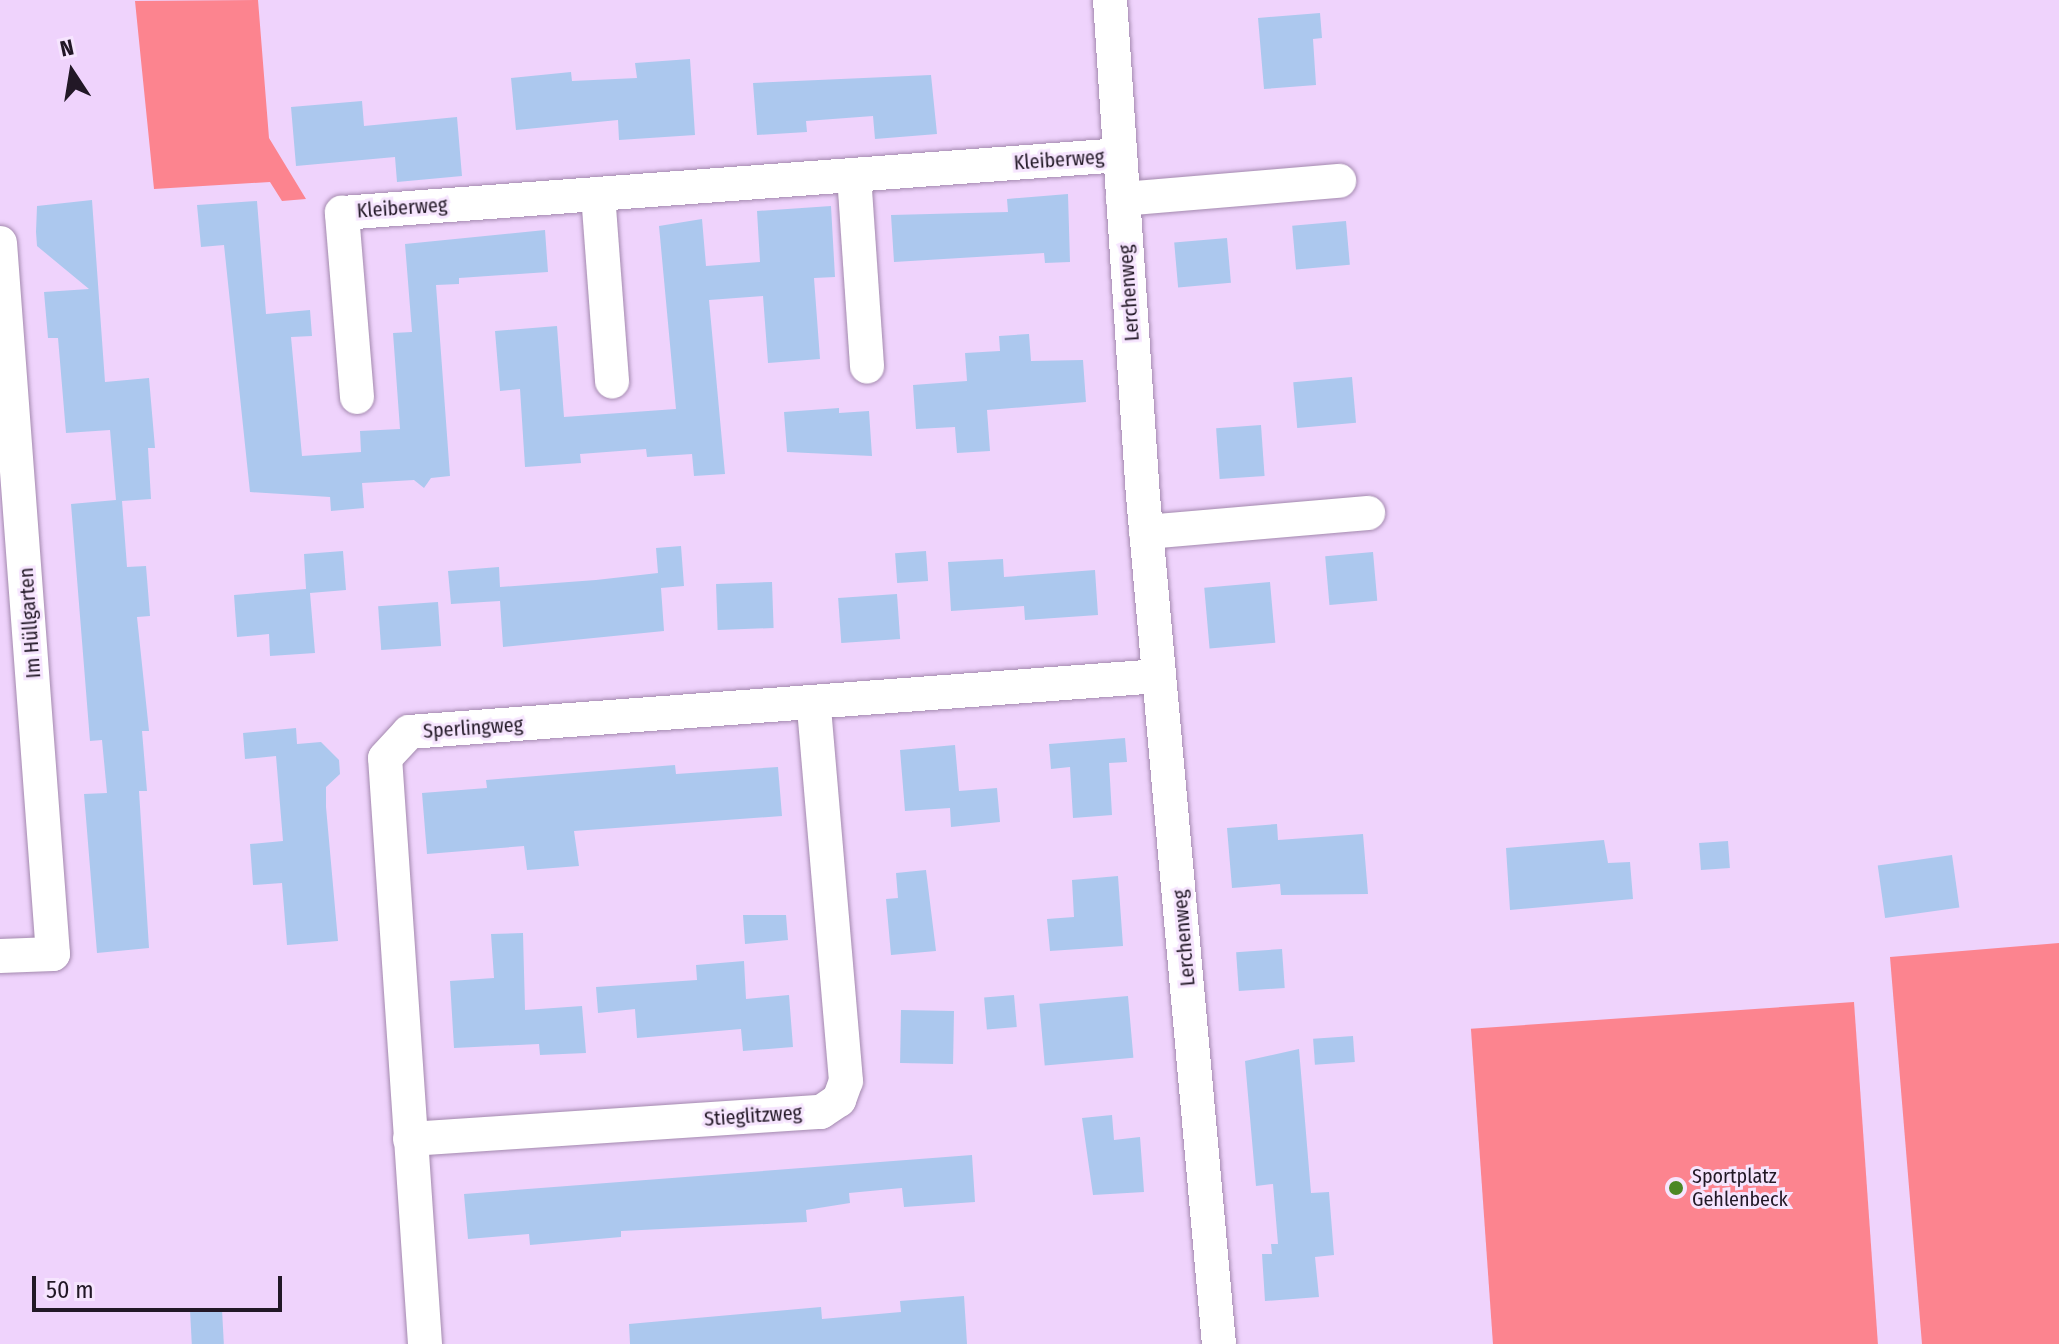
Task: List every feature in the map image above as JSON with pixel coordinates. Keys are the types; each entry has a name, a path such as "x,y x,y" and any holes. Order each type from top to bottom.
{"street":[{"name":"Lerchenweg","path":"1110,0 1146,532 1219,1344"},
{"name":"Kleiberweg","path":"357,397 342,213 1120,155"},
{"path":"854,175 867,367"},
{"path":"1123,199 1339,181"},
{"path":"598,194 612,381"},
{"name":"Im Hüllgarten","path":"0,243 53,954 0,956"},
{"path":"1146,532 1368,513"},
{"name":"Sperlingweg","path":"425,1344 385,758 409,732 1159,676"},
{"name":"Stieglitzweg","path":"410,1139 821,1112 839,1100 846,1081 814,704"}],"shaded area":[{"path":"258,0 269,138 306,199 282,201 270,182 154,189 135,1"},
{"path":"2059,943 2059,1344 1922,1344 1890,957"},
{"name":"Sportplatz Gehlenbeck","path":"1854,1002 1878,1344 1493,1344 1471,1029"}],"building":[{"path":"1320,13 1322,38 1313,39 1316,85 1264,89 1258,18"},
{"path":"690,59 695,135 619,140 618,120 516,130 511,78 571,72 572,81 637,78 635,63"},
{"path":"931,75 937,134 875,139 873,116 806,121 807,132 757,135 753,83"},
{"path":"362,101 364,126 457,117 462,176 397,182 395,157 296,166 291,107"},
{"path":"1068,194 1070,262 1045,263 1044,253 894,262 891,215 1008,212 1007,199"},
{"path":"92,200 105,382 149,378 155,448 148,448 151,499 122,501 127,567 146,566 150,616 137,617 149,731 142,731 147,791 139,791 149,948 97,953 84,794 107,793 102,740 90,741 71,504 116,500 110,430 66,433 58,338 48,338 44,292 89,289 37,246 36,232 37,206"},
{"path":"257,201 266,314 310,310 312,336 291,337 302,456 361,452 360,431 400,429 393,333 412,332 405,244 545,230 548,272 459,278 459,284 436,285 450,476 431,478 424,488 414,480 362,483 364,508 331,511 330,497 250,492 224,245 201,247 197,205"},
{"path":"831,206 835,277 814,278 820,359 768,363 763,296 709,300 725,474 694,476 692,454 647,457 646,449 580,454 581,463 525,467 520,389 500,391 495,331 557,326 564,417 676,409 659,226 702,219 706,266 760,262 757,211"},
{"path":"1346,221 1350,265 1296,270 1292,226"},
{"path":"1227,238 1231,283 1178,287 1174,243"},
{"path":"1029,334 1031,361 1083,360 1086,402 987,410 990,451 957,453 955,427 916,429 913,385 967,381 965,353 1000,351 999,336"},
{"path":"1352,377 1356,423 1297,428 1293,382"},
{"path":"839,408 839,413 869,411 872,456 787,452 784,412"},
{"path":"1261,425 1265,476 1220,479 1216,428"},
{"path":"681,546 684,586 661,588 664,631 503,647 500,601 451,604 448,571 499,567 500,587 596,580 658,573 656,548"},
{"path":"343,551 346,590 310,593 315,653 270,656 269,634 237,637 234,595 306,589 304,554"},
{"path":"926,551 928,581 897,583 895,553"},
{"path":"1373,552 1377,601 1329,605 1325,556"},
{"path":"1003,559 1004,577 1095,570 1098,615 1025,620 1024,606 951,611 948,562"},
{"path":"772,582 774,628 718,630 716,584"},
{"path":"1270,582 1275,643 1210,649 1204,588"},
{"path":"897,594 900,639 841,643 838,598"},
{"path":"438,602 441,646 381,650 378,606"},
{"path":"296,728 297,744 321,742 339,760 340,774 326,787 338,941 287,945 282,883 253,885 250,844 283,841 276,756 245,759 243,733"},
{"path":"1125,738 1127,762 1109,763 1112,815 1073,818 1070,767 1051,769 1049,744"},
{"path":"955,745 959,791 997,788 1000,822 951,827 950,808 905,811 900,750"},
{"path":"675,765 676,774 778,767 782,816 574,831 579,866 527,870 524,846 427,854 422,793 487,788 486,780"},
{"path":"1277,824 1278,840 1363,834 1368,894 1281,895 1280,884 1232,888 1227,828"},
{"path":"1604,840 1608,863 1630,862 1633,899 1510,910 1506,848"},
{"path":"1728,841 1730,868 1701,870 1699,843"},
{"path":"1952,855 1959,907 1885,918 1878,865"},
{"path":"926,870 936,951 891,955 886,899 898,898 896,873"},
{"path":"1118,876 1123,946 1050,951 1047,919 1074,917 1072,880"},
{"path":"743,915 786,915 788,940 745,944"},
{"path":"523,933 525,1010 582,1006 586,1053 540,1055 539,1044 454,1048 450,981 494,978 491,934"},
{"path":"1282,949 1285,988 1239,991 1236,952"},
{"path":"744,961 746,999 789,995 793,1047 743,1051 741,1029 637,1038 635,1009 598,1013 596,987 697,980 696,965"},
{"path":"1014,995 1017,1027 987,1029 984,998"},
{"path":"1128,996 1133,1058 1045,1066 1039,1004"},
{"path":"901,1010 954,1011 953,1064 900,1063"},
{"path":"1353,1036 1355,1062 1315,1065 1313,1039"},
{"path":"1299,1049 1311,1193 1329,1192 1334,1255 1315,1257 1319,1297 1265,1301 1262,1254 1272,1254 1271,1244 1278,1244 1273,1184 1256,1186 1245,1061"},
{"path":"1112,1115 1114,1140 1140,1137 1144,1192 1093,1195 1082,1118"},
{"path":"972,1155 975,1202 904,1207 902,1188 849,1193 850,1203 806,1210 807,1222 621,1231 621,1237 530,1245 529,1234 468,1239 464,1194"},
{"path":"964,1296 967,1344 630,1344 629,1324 821,1307 822,1319 901,1312 900,1301"},
{"path":"222,1309 224,1344 192,1344 190,1311"}],"place":[{"name":"Sportplatz Gehlenbeck","path":"1676,1188"}]}
